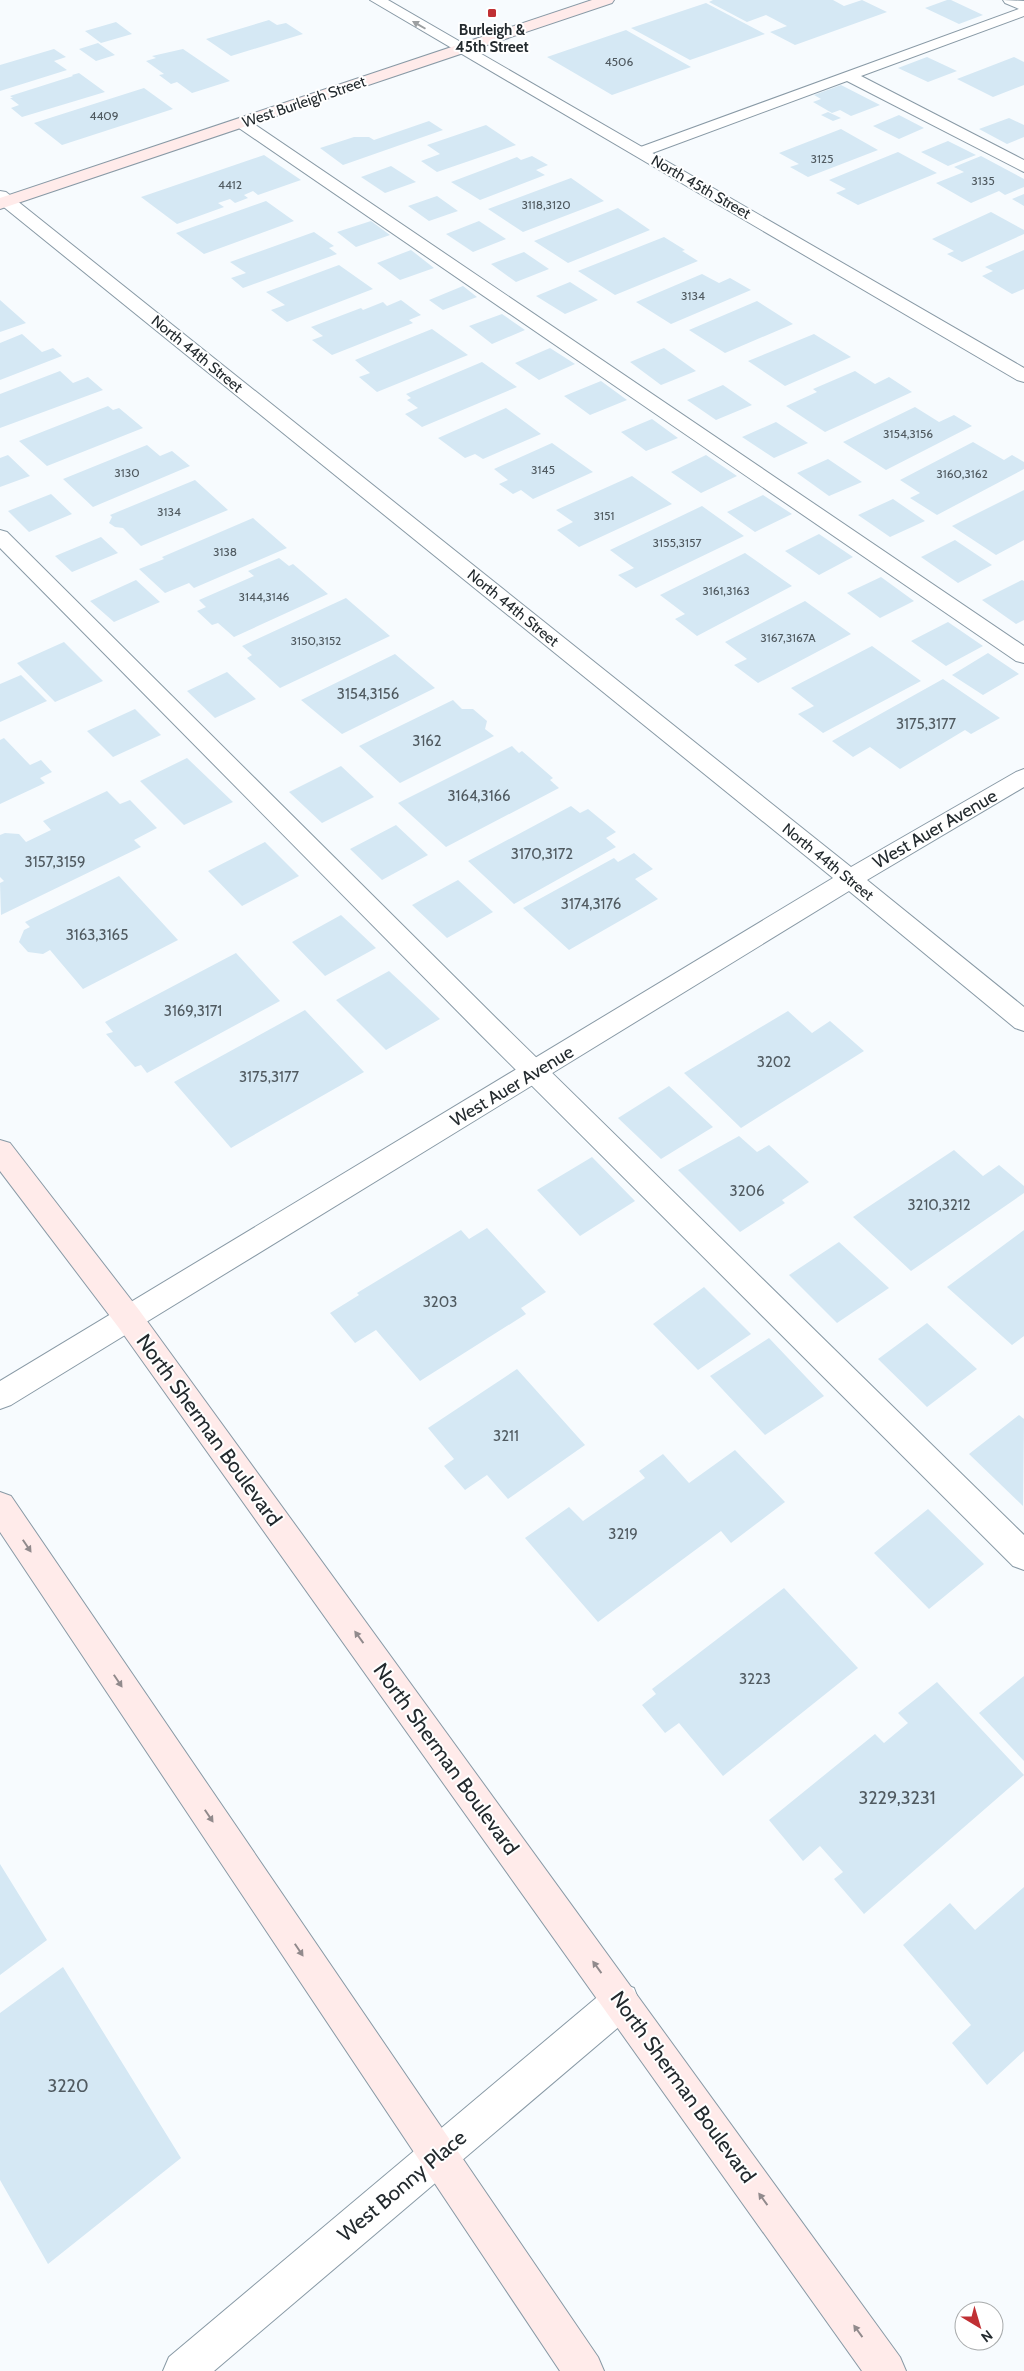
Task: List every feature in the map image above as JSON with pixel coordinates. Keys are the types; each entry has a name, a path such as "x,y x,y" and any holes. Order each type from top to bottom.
{"main road":[{"name":"West Burleigh Street","path":"3,201 607,0"},
{"name":"North Sherman Boulevard","path":"0,1151 129,1319 622,2001 886,2371"},
{"path":"0,1506 584,2371"}],"street":[{"name":"North 45th Street","path":"377,0 1024,376"},
{"path":"1010,0 1024,9"},
{"path":"641,152 849,76 1024,9"},
{"path":"849,76 1024,167"},
{"path":"242,123 1024,656"},
{"name":"North 44th Street","path":"3,201 850,879 1024,1021"},
{"path":"0,536 534,1072 1024,1556"},
{"name":"West Auer Avenue","path":"0,1396 850,879 1024,777"},
{"name":"West Bonny Place","path":"183,2371 622,2001"}],"building":[{"path":"713,0 833,0 844,6 862,0 887,12 795,45 770,32 787,26 766,15 747,22 709,2"},
{"path":"951,0 983,15 959,24 925,8"},
{"path":"706,3 765,34 690,60 631,28"},
{"path":"269,20 277,25 286,23 303,34 231,56 206,39"},
{"path":"116,22 132,34 101,43 85,31"},
{"path":"626,30 691,67 612,95 547,57"},
{"path":"98,43 115,55 96,61 79,49"},
{"path":"54,49 66,57 54,61 67,70 0,91 0,65"},
{"path":"183,49 230,81 192,93 177,82 171,84 159,75 164,74 146,61 156,58 152,56"},
{"path":"927,57 957,71 928,82 898,68"},
{"path":"1014,57 1024,62 1024,85 993,97 957,79"},
{"path":"79,73 105,92 22,117 11,108 19,105 10,96"},
{"path":"841,85 880,105 851,116 840,110 832,113 813,102 821,99 814,95"},
{"path":"144,88 173,109 62,145 34,123"},
{"path":"828,112 841,118 833,121 821,115"},
{"path":"899,115 924,128 899,139 873,126"},
{"path":"1009,118 1024,125 1024,137 1007,144 979,129"},
{"path":"429,121 443,130 343,165 320,148 354,137 369,137 374,140"},
{"path":"486,125 516,145 437,172 421,161 440,154 427,145"},
{"path":"841,129 878,150 808,177 790,167 799,164 779,153"},
{"path":"948,141 976,155 948,166 921,152"},
{"path":"898,152 937,173 858,205 836,193 846,189 829,180"},
{"path":"264,155 301,180 258,195 253,191 244,195 248,198 235,203 230,199 218,203 224,207 177,224 141,197"},
{"path":"532,156 548,165 536,170 545,175 480,200 451,182 517,157 521,160"},
{"path":"981,156 1024,179 1024,187 1005,195 999,191 971,203 936,183 964,172 954,167"},
{"path":"391,166 416,182 385,193 361,177"},
{"path":"571,178 604,201 523,232 488,209"},
{"path":"1024,194 1024,206 1012,199"},
{"path":"437,196 458,211 429,221 408,206"},
{"path":"266,201 294,221 204,254 176,233"},
{"path":"618,208 650,230 568,263 534,241"},
{"path":"991,212 1024,230 1024,234 962,262 947,254 954,251 932,239"},
{"path":"371,221 390,235 356,247 337,232"},
{"path":"479,221 506,239 473,252 446,234"},
{"path":"314,232 334,246 329,248 337,254 243,288 231,278 246,273 230,262"},
{"path":"664,237 698,261 615,295 578,271"},
{"path":"411,250 434,268 400,280 377,263"},
{"path":"1024,250 1024,289 1012,294 982,276 993,271 985,267"},
{"path":"524,252 549,269 516,282 491,264"},
{"path":"339,265 373,289 287,322 271,310 285,305 266,292"},
{"path":"702,274 719,283 730,278 751,290 671,324 636,302"},
{"path":"570,282 598,300 565,314 536,296"},
{"path":"463,286 477,297 443,310 429,300"},
{"path":"0,300 26,323 0,332"},
{"path":"401,300 421,315 409,320 413,323 332,355 312,340 323,336 311,327 361,308 363,310 383,302 387,306"},
{"path":"757,301 793,324 725,353 689,330"},
{"path":"502,314 525,330 492,344 469,326"},
{"path":"432,329 468,355 377,392 359,377 370,373 355,360"},
{"path":"22,334 42,352 53,348 62,356 0,380 0,343"},
{"path":"814,334 851,357 785,386 748,361"},
{"path":"550,348 575,364 539,380 515,363"},
{"path":"664,348 696,371 661,385 630,362"},
{"path":"482,362 517,387 422,427 405,414 418,408 407,400 411,398 406,394"},
{"path":"60,371 73,383 88,377 103,390 0,428 0,394"},
{"path":"855,371 875,384 889,377 912,392 825,432 786,406 817,392 813,389"},
{"path":"601,381 627,400 590,415 564,396"},
{"path":"723,385 752,405 716,420 687,400"},
{"path":"108,406 113,410 119,408 143,428 47,466 19,441"},
{"path":"915,407 939,422 954,415 972,426 886,470 843,442"},
{"path":"506,408 541,434 483,459 475,454 465,458 438,438"},
{"path":"652,419 678,438 646,451 621,432"},
{"path":"776,422 808,443 774,458 742,437"},
{"path":"973,442 1004,460 1012,455 1024,462 1024,469 937,515 910,498 920,493 900,480"},
{"path":"552,443 593,472 533,499 521,490 513,494 499,484 508,480 494,469"},
{"path":"147,445 160,456 172,451 190,466 93,507 63,479"},
{"path":"8,455 30,476 0,487 0,458"},
{"path":"706,455 737,476 701,493 671,472"},
{"path":"828,459 862,482 829,496 797,473"},
{"path":"632,476 672,504 579,547 557,530 573,522 556,510"},
{"path":"195,480 228,510 141,546 123,528 115,527 109,523 112,517 110,515"},
{"path":"1024,490 1024,540 996,555 952,526"},
{"path":"51,494 72,514 29,532 8,511"},
{"path":"763,495 792,514 755,532 727,512"},
{"path":"893,499 925,521 890,537 858,515"},
{"path":"702,506 744,536 636,588 618,575 634,568 610,550"},
{"path":"253,518 287,548 194,588 189,583 165,593 139,569 164,559 162,557"},
{"path":"819,534 853,557 819,575 785,551"},
{"path":"101,537 118,553 72,572 55,556"},
{"path":"955,540 992,565 958,583 921,557"},
{"path":"745,553 792,586 697,636 675,619 685,614 660,595"},
{"path":"279,558 289,566 293,564 328,594 234,637 218,623 212,625 197,611 206,607 199,600 254,576 248,571"},
{"path":"881,577 914,601 880,618 847,593"},
{"path":"136,580 160,602 114,622 90,601"},
{"path":"1022,580 1024,581 1024,620 1016,624 982,600"},
{"path":"346,598 390,636 280,688 247,658 252,655 242,646"},
{"path":"805,601 851,634 758,683 734,665 747,659 725,642"},
{"path":"948,622 983,646 946,666 911,641"},
{"path":"64,642 103,681 55,702 17,663"},
{"path":"872,646 921,681 823,733 798,714 814,706 791,688"},
{"path":"988,653 1019,674 983,695 952,675"},
{"path":"395,654 435,688 342,734 301,700"},
{"path":"227,672 256,699 215,718 187,691"},
{"path":"21,675 47,701 0,722 0,684"},
{"path":"943,679 1000,718 971,734 965,730 900,769 870,747 853,757 832,741"},
{"path":"453,700 462,709 473,709 487,721 485,729 494,736 400,783 359,746"},
{"path":"135,709 161,735 113,757 87,731"},
{"path":"4,738 30,765 41,760 52,772 40,778 45,783 0,804 0,740"},
{"path":"512,746 519,753 522,751 553,778 550,780 559,788 446,847 398,803"},
{"path":"187,758 233,802 184,825 140,781"},
{"path":"341,766 374,797 322,823 289,792"},
{"path":"107,791 120,804 130,800 157,828 134,840 141,847 1,915 0,883 4,881 0,877 0,835 5,833 19,834 26,842 51,830 43,821"},
{"path":"571,806 580,813 588,809 616,832 606,838 616,847 514,904 468,861"},
{"path":"396,825 428,855 382,880 350,849"},
{"path":"265,842 299,876 242,906 208,871"},
{"path":"634,853 653,869 635,879 658,899 569,950 523,908 614,858 618,862"},
{"path":"119,876 178,940 83,989 50,950 43,954 28,952 19,942 24,930 30,927 25,922"},
{"path":"458,880 493,912 447,938 412,905"},
{"path":"341,915 376,948 325,976 292,942"},
{"path":"236,953 280,1001 147,1073 141,1065 135,1067 106,1034 113,1032 105,1022"},
{"path":"389,971 440,1019 386,1050 336,1000"},
{"path":"305,1010 364,1072 231,1148 174,1082"},
{"path":"788,1011 812,1033 830,1021 864,1051 741,1128 684,1073"},
{"path":"669,1086 713,1127 661,1159 618,1118"},
{"path":"739,1136 757,1152 769,1145 809,1182 782,1200 785,1203 740,1232 678,1170"},
{"path":"954,1150 983,1176 999,1165 1024,1186 1024,1193 911,1271 853,1217"},
{"path":"592,1157 635,1201 580,1236 537,1190"},
{"path":"487,1228 546,1292 521,1308 526,1314 420,1381 376,1330 355,1343 330,1313 359,1295 357,1293 461,1230 469,1239"},
{"path":"1024,1230 1024,1336 1012,1345 947,1287"},
{"path":"839,1242 889,1288 837,1323 789,1275"},
{"path":"704,1287 751,1334 698,1370 653,1324"},
{"path":"927,1323 977,1369 927,1407 878,1359"},
{"path":"769,1338 824,1396 765,1435 710,1376"},
{"path":"517,1369 585,1445 508,1499 487,1475 465,1490 444,1466 454,1459 428,1428"},
{"path":"1019,1415 1024,1419 1023,1506 969,1454"},
{"path":"735,1450 785,1502 731,1543 721,1531 598,1622 525,1538 569,1507 583,1521 645,1478 639,1471 663,1454 689,1483"},
{"path":"928,1509 984,1564 929,1609 874,1553"},
{"path":"784,1588 858,1668 723,1776 679,1723 665,1733 642,1705 656,1694 652,1689"},
{"path":"1024,1676 1024,1761 979,1713"},
{"path":"937,1682 1024,1775 864,1914 834,1879 843,1872 820,1846 803,1861 769,1820 875,1734 884,1743 908,1723 898,1713"},
{"path":"0,1864 47,1940 0,1975"},
{"path":"1024,1887 1024,2051 987,2085 952,2043 971,2025 903,1945 950,1903 975,1930"},
{"path":"63,1967 181,2158 48,2264 0,2180 0,2013"}],"place":[{"name":"Burleigh & 45th Street","path":"492,13"}]}
